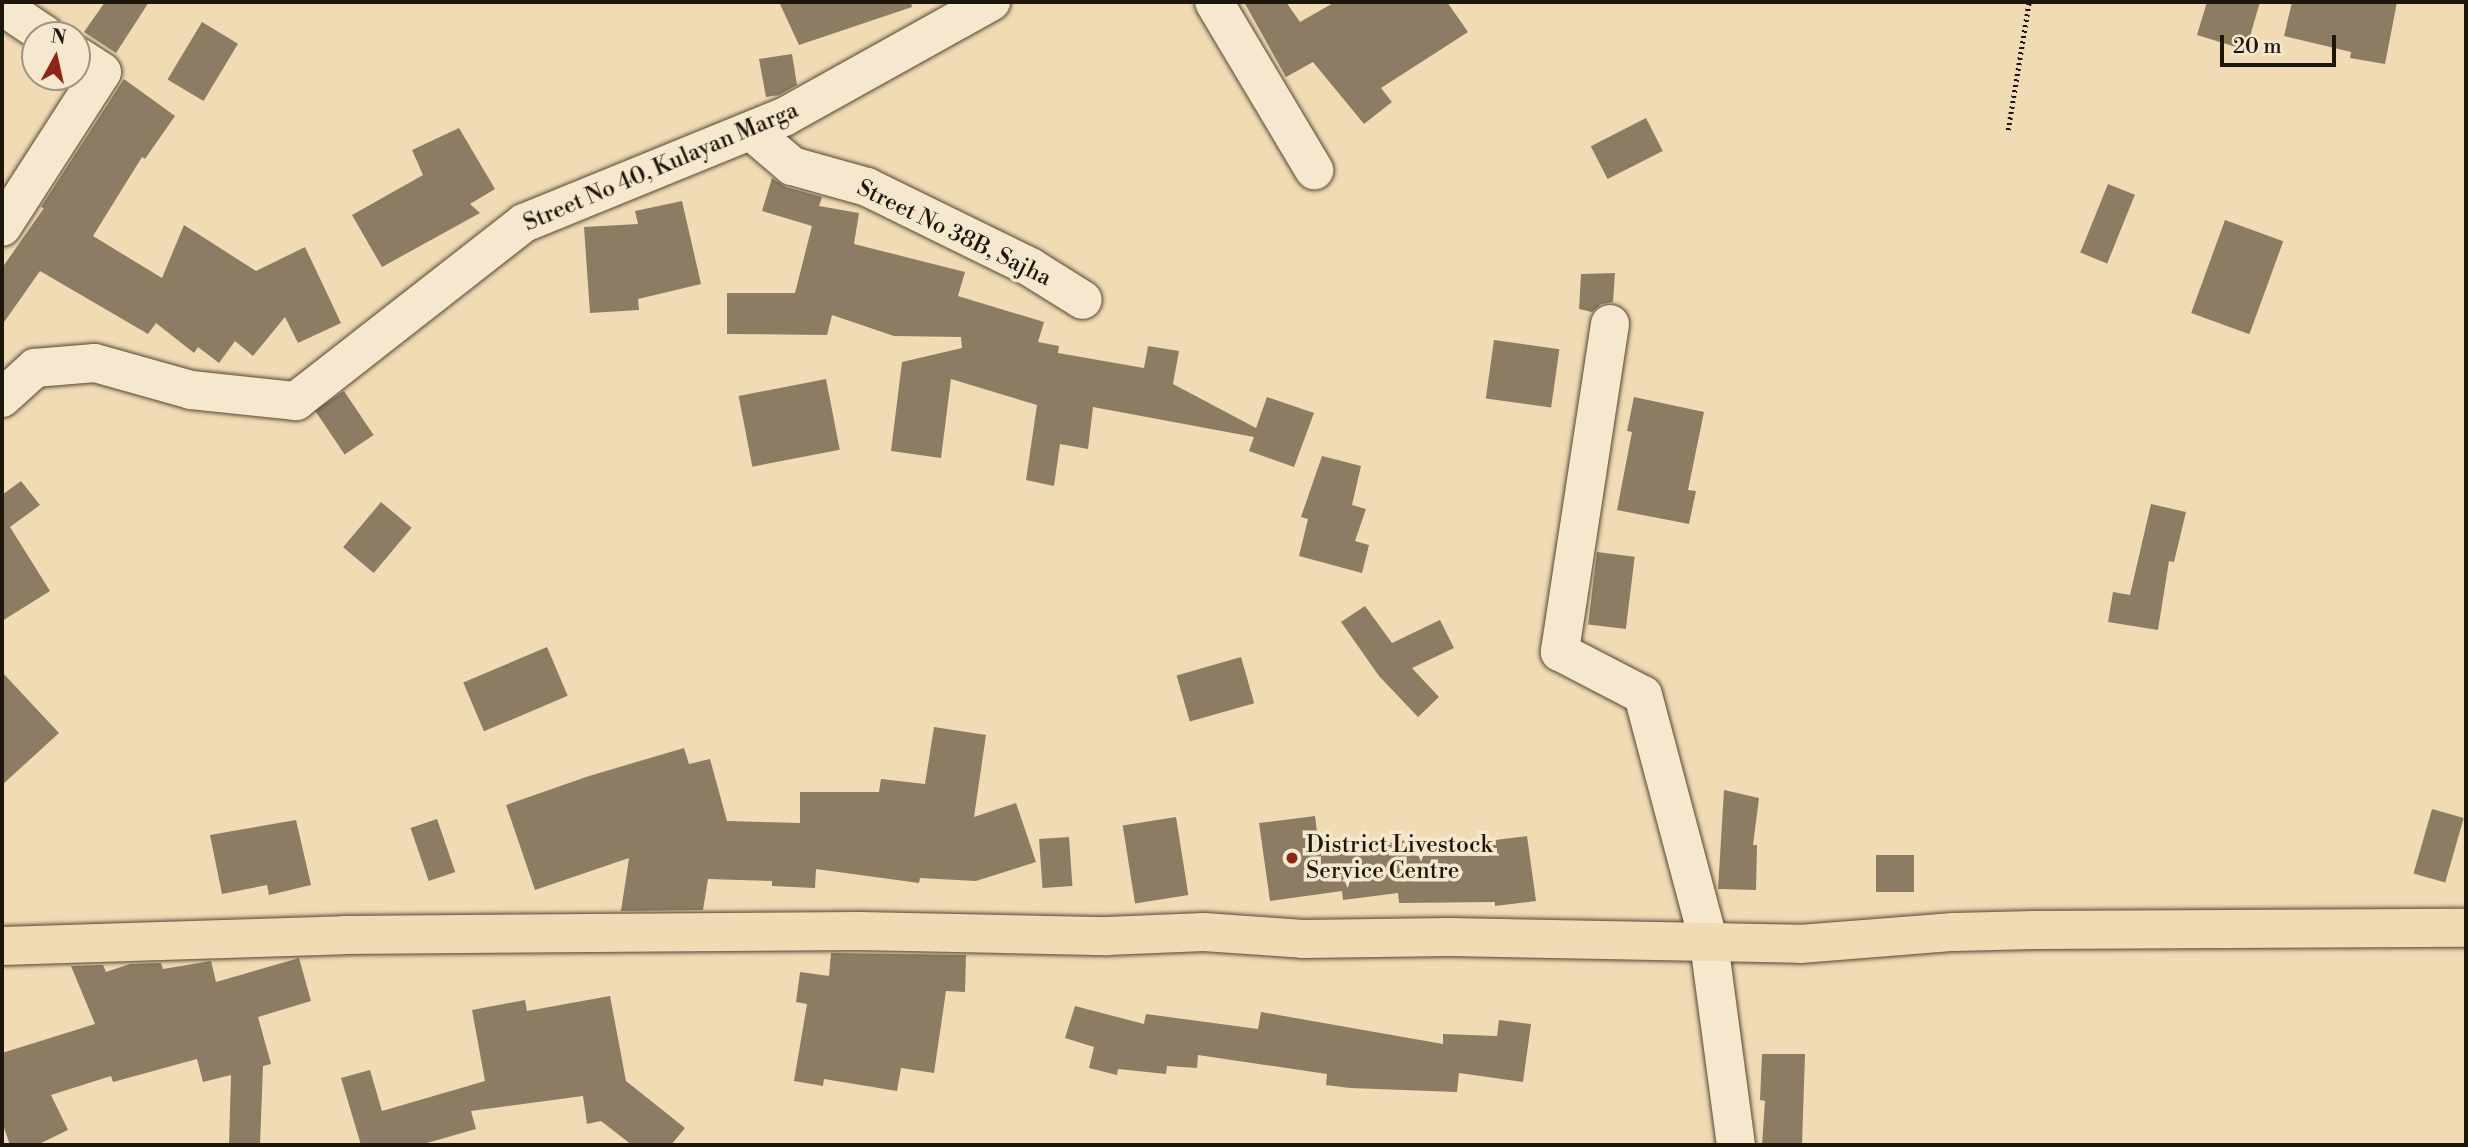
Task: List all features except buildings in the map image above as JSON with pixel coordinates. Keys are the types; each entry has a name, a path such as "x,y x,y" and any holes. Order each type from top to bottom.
{"main road":[{"path":"2,946 344,935 859,931 1107,936 1204,932 1303,939 1449,937 1800,944 1954,932 2034,930 2466,929"}],"street":[{"name":"Street No 40, Kulayan Marga","path":"7,383 36,368 95,363 191,390 296,401 524,223 784,117 991,2"},
{"path":"1214,2 1314,170"},
{"path":"2,6 25,21"},
{"path":"91,65 102,72 91,89"},
{"path":"2,227 90,91"},
{"name":"Street No 38B, Sajha","path":"751,131 792,166 867,187 1030,267 1083,300"},
{"path":"1610,324 1560,652 1643,695 1709,943 1736,1145"}],"path":[{"path":"2008,130 2029,2"}],"place":[{"name":"District Livestock Service Centre","path":"1292,858"}]}
